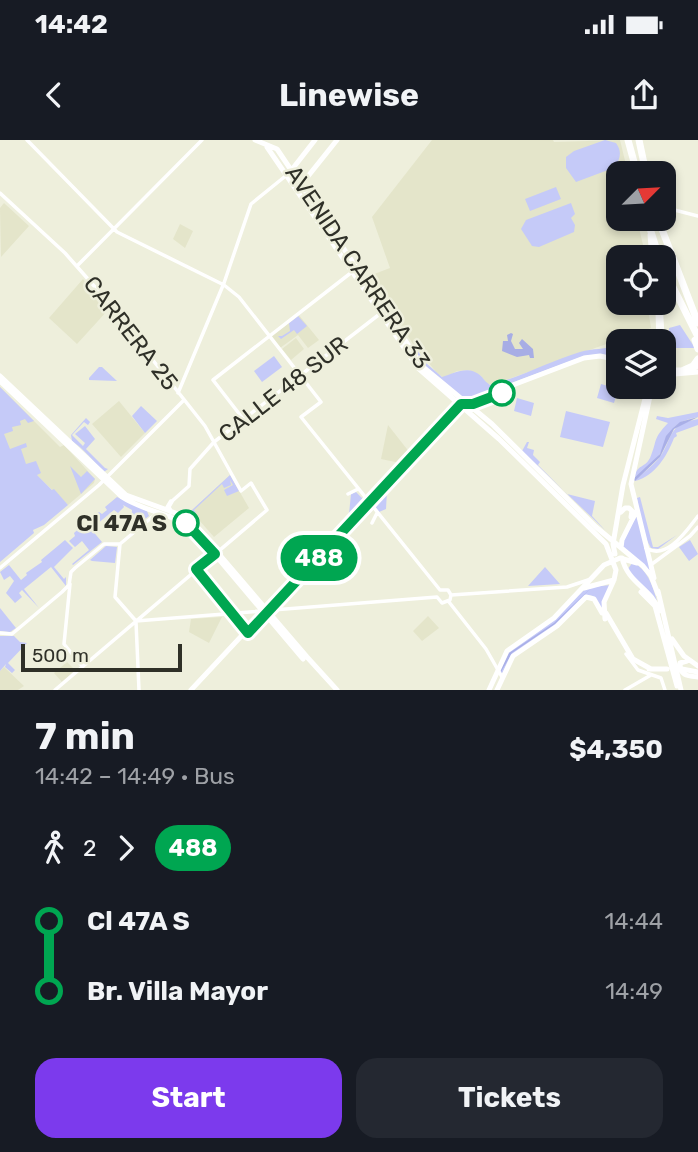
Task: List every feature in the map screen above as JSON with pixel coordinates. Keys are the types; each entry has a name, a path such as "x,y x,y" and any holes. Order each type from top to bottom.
{"highway":[{"path":"628,140 634,161"},
{"path":"639,140 643,161"},
{"path":"662,231 695,318"},
{"path":"676,290 695,318"},
{"path":"691,298 697,343"},
{"path":"676,300 697,343"},
{"path":"684,370 693,366 698,359"}],"main road":[{"name":"AVENIDA CARRERA 33","path":"255,140 276,148 354,269 421,364 606,544 615,567 614,580"},
{"path":"290,172 316,140"},
{"path":"298,184 337,140"},
{"name":"AVENIDA CARRERA 33","path":"354,269 418,368 478,412 591,523 640,564 651,576 658,593"},
{"path":"193,690 464,404 584,358 606,358"},
{"path":"464,404 479,402 583,362 606,361"},
{"path":"676,370 698,366"},
{"path":"676,371 698,372"},
{"path":"0,376 105,479"},
{"path":"0,381 131,502 160,511 193,528 217,552 258,605 266,611"},
{"path":"606,616 608,598 619,576 613,544 622,496 647,399"},
{"path":"622,496 627,504 631,503 631,478 647,399"},
{"path":"478,412 479,402"},
{"path":"632,496 666,624 680,690"},
{"path":"568,499 603,531 610,533 616,528"},
{"path":"171,502 168,508 171,512"},
{"path":"619,515 626,507 632,510 622,540 624,567 657,604 679,681"},
{"path":"622,540 634,519 636,509"},
{"path":"160,511 171,512 194,524 336,690"},
{"path":"616,556 627,579 654,604 680,690"},
{"path":"497,690 503,656 510,648 548,623 604,565 615,559 626,559 640,564"},
{"path":"580,591 614,580"},
{"path":"614,580 604,602 606,616 626,654 637,666 651,672 667,669"},
{"path":"489,690 514,654 555,628 587,597 595,600 633,659 651,672"},
{"path":"254,611 258,605"},
{"path":"666,624 677,647 696,665"},
{"path":"696,665 683,660 680,664 683,674 696,675"},
{"path":"682,669 696,675"},
{"path":"680,690 684,681 696,675"}],"street":[{"path":"27,140 114,229 224,285 239,297 321,402 301,417 440,590"},
{"path":"77,266 202,140"},
{"path":"178,393 224,285 251,204 290,172"},
{"name":"CARRERA 25","path":"0,193 77,266 205,426 241,491 251,483 267,510 217,552"},
{"path":"676,210 698,216"},
{"path":"244,420 213,380 354,269"},
{"name":"CALLE 48 SUR","path":"171,502 190,485 190,469 214,442 381,313"},
{"path":"0,568 105,479 184,400"},
{"path":"348,494 358,489"},
{"path":"82,666 65,645 72,571 104,544 120,544 171,502"},
{"path":"372,523 376,519 376,512"},
{"path":"646,548 661,551 697,522"},
{"path":"651,566 654,561 694,533 697,522"},
{"path":"689,530 693,529 694,533"},
{"path":"120,544 115,597 136,621 139,690"},
{"path":"55,690 217,552"},
{"path":"451,595 572,586 592,577"},
{"path":"0,633 10,634 62,593 70,582"},
{"path":"440,590 447,589 451,595 449,602"},
{"path":"437,597 440,590"},
{"path":"62,593 65,591 69,594"},
{"path":"136,621 437,597"},
{"path":"437,597 442,603 449,602"},
{"path":"449,602 486,649 500,673"},
{"path":"625,690 651,672 661,677 665,690"}],"shaded area":[{"path":"432,140 620,140 625,161 606,161 606,231 640,231 643,245 606,245 606,315 649,315 651,328 606,329 606,344 492,385 469,370 457,371 444,378 413,344 369,276 390,268 372,217"},
{"path":"605,140 616,143 620,155 618,161 606,161 606,171 576,182 566,168 566,157 574,151"},
{"path":"556,187 561,199 530,211 525,199"},
{"path":"4,203 29,226 1,257 0,208"},
{"path":"571,203 575,214 571,218 575,225 574,232 539,247 532,246 521,229 526,220"},
{"path":"180,224 193,231 185,248 173,239"},
{"path":"83,279 108,310 77,344 49,318"},
{"path":"298,314 319,340 308,348 298,335 280,348 271,336"},
{"path":"298,316 307,326 297,334 294,330 281,339 278,336 290,331 289,323"},
{"path":"680,325 695,348 676,348 676,329 669,328"},
{"path":"511,333 515,349 523,349 519,343 522,339 533,349 534,358 529,355 517,357 502,351 503,341 508,341 507,335"},
{"path":"296,338 304,349 291,360 282,349"},
{"path":"413,344 426,363 442,377 467,370 477,373 490,385 585,351 606,348 606,355 584,356 466,400 428,369"},
{"path":"274,356 282,367 262,382 254,371"},
{"path":"99,367 102,367 117,381 89,380"},
{"path":"601,384 606,385 606,399 615,399 614,403 597,398"},
{"path":"0,387 60,447 64,445 95,479 94,483 68,505 0,440"},
{"path":"0,387 34,421 20,421 21,425 12,427 13,431 4,434 10,449 26,443 27,447 21,449 26,464 36,461 41,473 37,475 68,505 44,525 33,530 34,533 0,562"},
{"path":"517,398 534,403 531,416 514,411"},
{"path":"119,401 145,433 121,457 92,424"},
{"path":"141,406 157,421 145,433 132,416"},
{"path":"566,411 610,422 603,447 560,437"},
{"path":"698,412 698,417 675,427 659,455 633,479 650,458 657,437 668,423 656,419 657,416 668,418"},
{"path":"698,417 674,429 660,457 635,481 633,479 660,454 666,436 673,428 680,422"},
{"path":"86,418 90,422 88,425 84,422 72,435 83,446 85,443 75,434 85,426 95,439 86,449 108,469 104,472 72,441 71,435"},
{"path":"698,419 698,425 676,433 668,452 649,475 635,481 660,457 676,428"},
{"path":"388,425 410,453 400,463 381,459"},
{"path":"527,442 527,448 534,450 533,455 540,462 538,465 564,491 522,451"},
{"path":"70,466 81,477 87,471 95,479 81,494"},
{"path":"230,475 249,508 214,537 191,511"},
{"path":"230,475 239,491 227,496 224,490 233,485 230,480 231,485 224,488 222,484 193,514 191,511"},
{"path":"384,490 387,491 386,509 379,512 372,503"},
{"path":"356,492 365,501 351,515 351,494"},
{"path":"567,494 595,501 592,516 605,530"},
{"path":"117,497 147,511 149,516 136,526 131,523 132,510 123,505 118,513 114,510 91,529 102,542 73,565 89,550 82,541 75,547 69,541 75,536 74,533 83,525 86,528 91,523 89,520 99,512 102,514 107,510 105,507"},
{"path":"640,497 653,547 658,547 677,535 658,549 651,548 646,537 637,498"},
{"path":"637,516 652,573 622,546"},
{"path":"65,540 73,548 54,567 64,579 66,577 66,586 51,567 24,589 39,608 22,590 19,593 22,597 15,603 6,593 14,581 10,576 4,580 0,572 9,565 21,580"},
{"path":"690,540 698,554 689,561 679,547"},
{"path":"106,546 117,547 115,563 90,560"},
{"path":"633,562 646,574 657,601 627,570"},
{"path":"545,567 560,584 528,586"},
{"path":"611,585 602,610 593,596 587,595 559,623 510,658 502,674 499,669 505,654 542,629 583,591 590,587"},
{"path":"592,587 555,624 512,653 501,672 509,653 554,623"},
{"path":"0,608 16,628 10,632 0,631"},
{"path":"428,616 439,628 422,641 413,631"},
{"path":"222,617 209,643 189,632 191,619"},
{"path":"0,636 14,636 20,642 27,643 8,663 15,670 12,673 5,667 6,664 0,671"},
{"path":"67,662 75,670 62,682 54,673"},
{"path":"4,667 24,686 18,690 0,690 0,671"}],"bus line":[{"name":"488","path":"186,523 215,554 196,569 248,633 461,404 473,404 502,393"}],"place":[{"name":"Cl 47A S","path":"186,523"}]}
